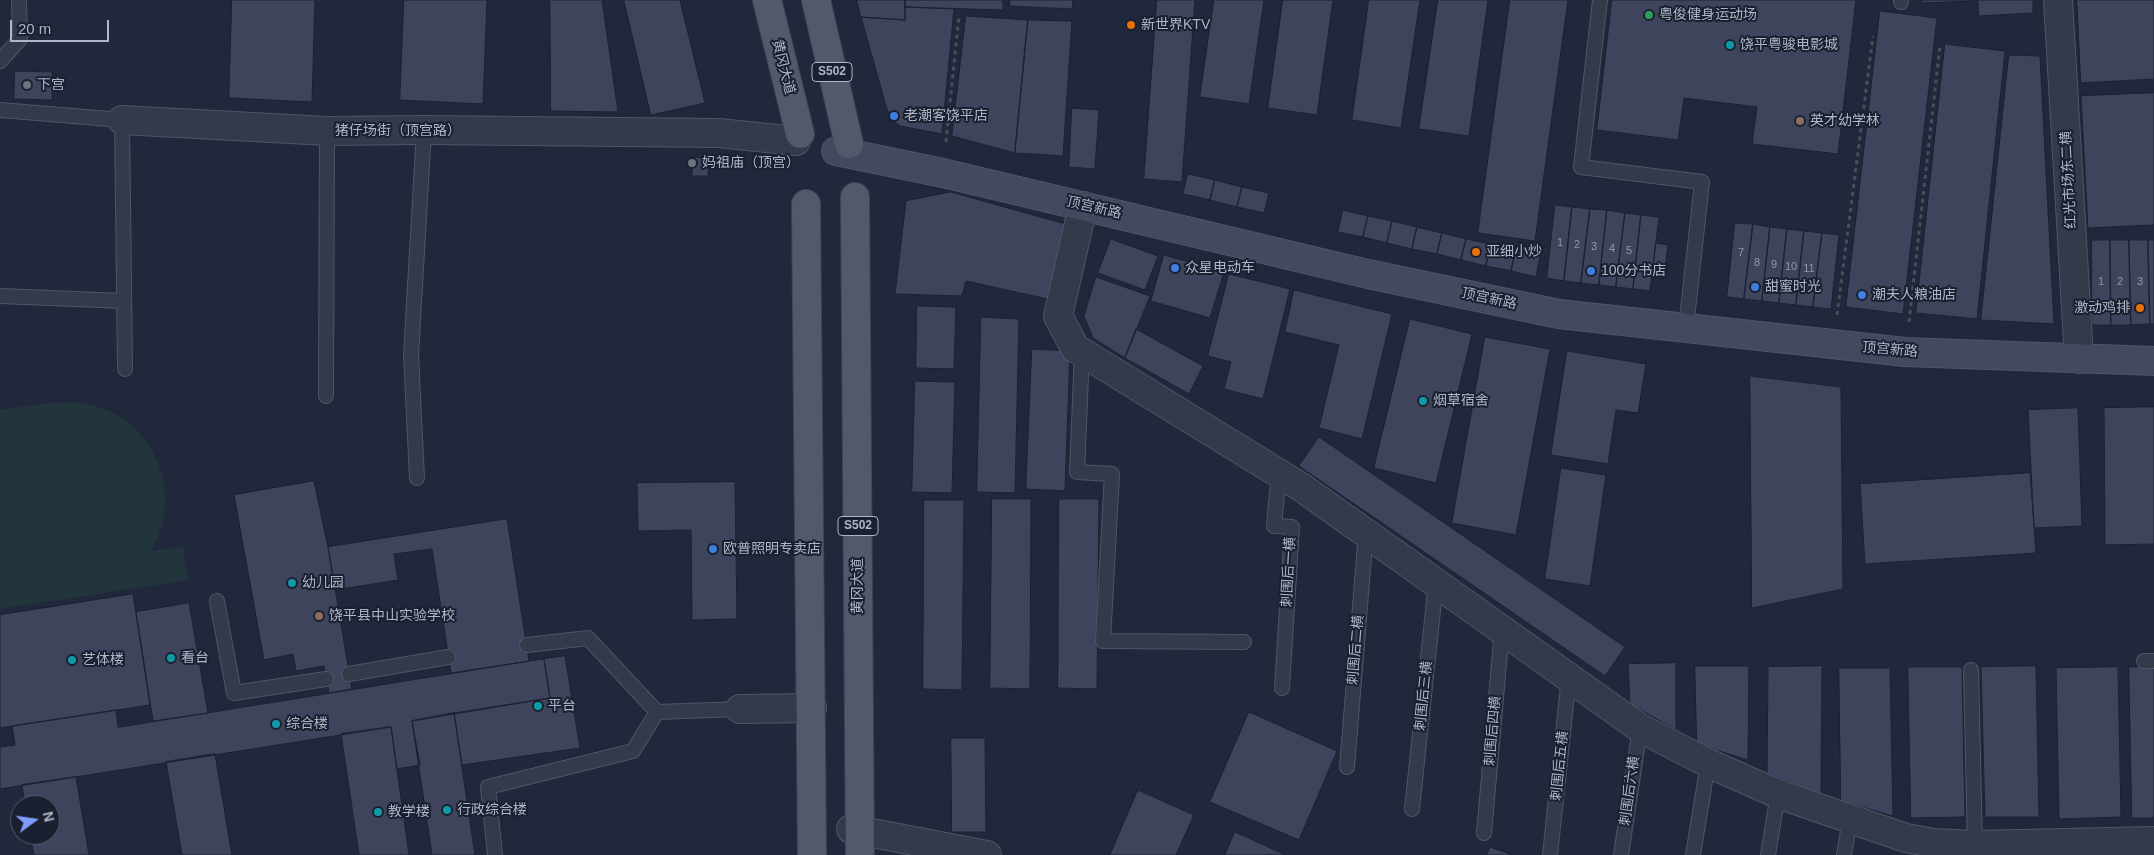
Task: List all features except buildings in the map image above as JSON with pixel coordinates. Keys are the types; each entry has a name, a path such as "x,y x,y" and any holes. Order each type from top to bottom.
{"main road":[{"name":"黄冈大道","path":"767,0 798,138"},
{"name":"顶宫新路","path":"816,0 843,147 943,173 1368,274 1559,314 1905,352 2154,361"},
{"name":"黄冈大道","path":"856,197 860,855"},
{"path":"806,204 812,855"}],"street":[{"name":"红光市场东二横","path":"2058,0 2080,359"},
{"name":"猪仔场街（顶宫路）","path":"122,120 328,131 719,133 798,138"},
{"path":"1082,206 1058,316 1075,348 1279,472 1640,728 1708,763 1778,794 1850,819 1906,846 1933,843 1975,850 2118,848 2154,840"},
{"path":"740,709 812,708"},
{"path":"851,829 986,855"}],"lane":[{"path":"0,61 20,39 19,0"},
{"path":"1600,0 1581,167 1702,182 1686,328"},
{"name":"猪仔场街（顶宫路）","path":"0,110 122,120"},
{"path":"122,120 125,369"},
{"path":"417,478 411,355 424,130"},
{"path":"326,396 328,131"},
{"path":"0,296 124,301"},
{"path":"1082,352 1077,472 1112,474 1103,642 1244,642"},
{"name":"刺围后一横","path":"1279,472 1274,526 1292,527 1282,688"},
{"name":"刺围后二横","path":"1347,767 1366,532"},
{"name":"刺围后三横","path":"1412,809 1436,582"},
{"path":"217,601 234,693 326,679"},
{"name":"刺围后四横","path":"1484,833 1502,630"},
{"path":"527,646 588,638 657,712 740,709"},
{"path":"349,674 448,657"},
{"path":"1972,670 1975,850"},
{"name":"刺围后五横","path":"1550,855 1569,678"},
{"path":"494,855 488,786 633,751 657,712"},
{"name":"刺围后六横","path":"1621,855 1640,728"},
{"path":"1693,855 1708,763"},
{"path":"1768,855 1778,794"},
{"path":"1844,855 1850,819"}],"path":[{"path":"943,173 959,16"},
{"path":"1834,345 1872,36"},
{"path":"1905,352 1940,45"}],"shaded area":[{"path":"73,402 95,406 117,415 133,427 146,442 156,458 162,476 165,495 160,533 151,551 183,547 188,580 0,609 0,410 49,403"}],"place":[{"name":"粤俊健身运动场","path":"1649,15"},
{"name":"新世界KTV","path":"1131,25"},
{"name":"饶平粤骏电影城","path":"1730,45"},
{"name":"下宫","path":"27,85"},
{"name":"老潮客饶平店","path":"894,116"},
{"name":"英才幼学林","path":"1800,121"},
{"name":"妈祖庙（顶宫）","path":"692,163"},
{"name":"亚细小炒","path":"1476,252"},
{"name":"众星电动车","path":"1175,268"},
{"name":"100分书店","path":"1591,271"},
{"name":"甜蜜时光","path":"1755,287"},
{"name":"潮夫人粮油店","path":"1862,295"},
{"name":"激动鸡排","path":"2140,308"},
{"name":"烟草宿舍","path":"1423,401"},
{"name":"欧普照明专卖店","path":"713,549"},
{"name":"幼儿园","path":"292,583"},
{"name":"饶平县中山实验学校","path":"319,616"},
{"name":"看台","path":"171,658"},
{"name":"艺体楼","path":"72,660"},
{"name":"平台","path":"538,706"},
{"name":"综合楼","path":"276,724"},
{"name":"行政综合楼","path":"447,810"},
{"name":"教学楼","path":"378,812"}]}
